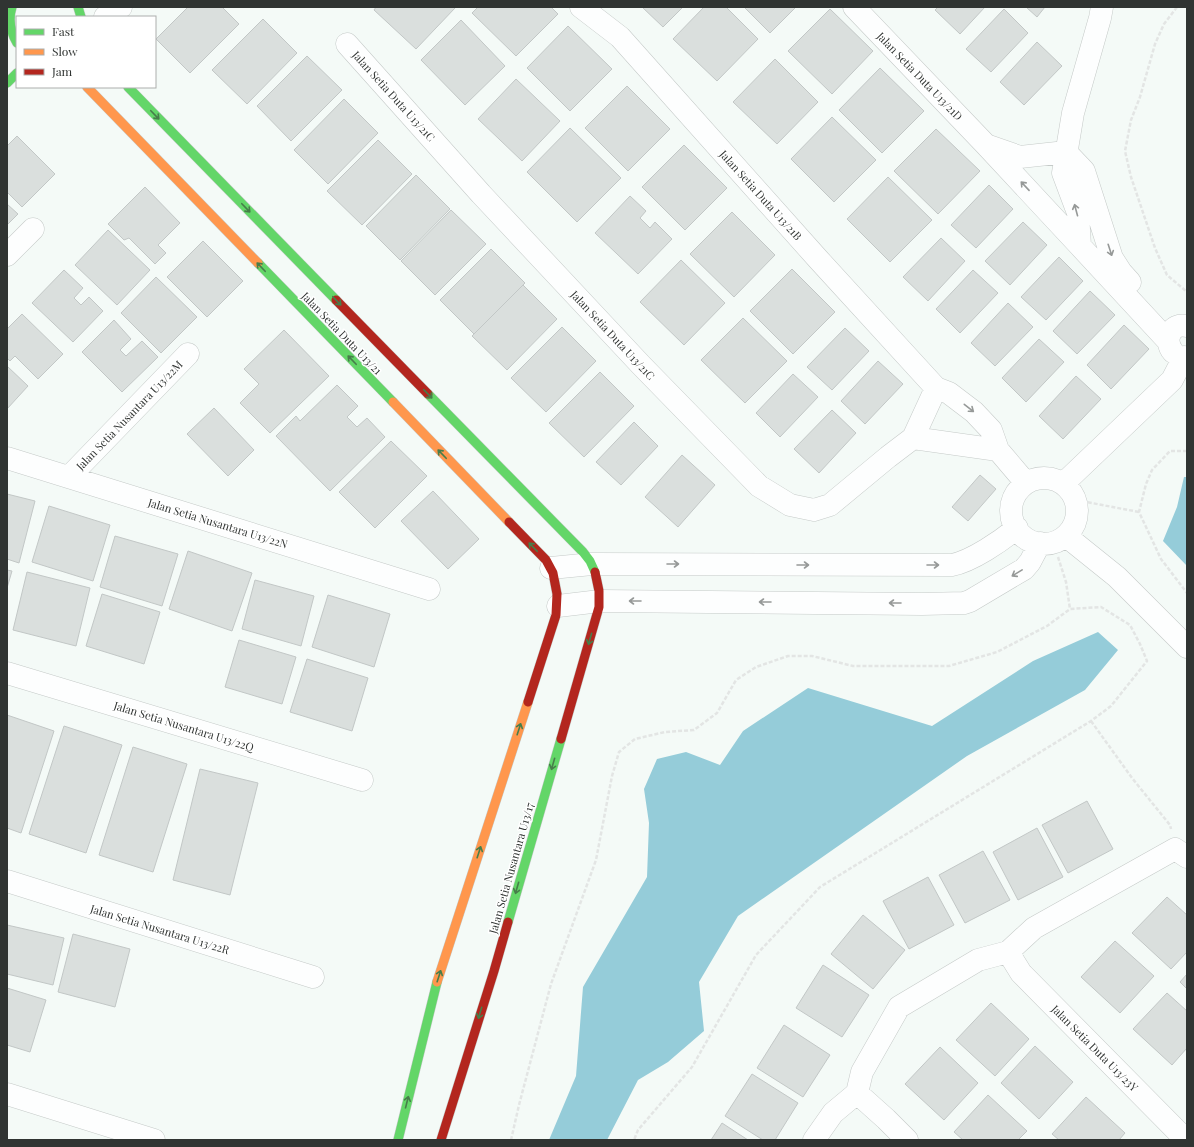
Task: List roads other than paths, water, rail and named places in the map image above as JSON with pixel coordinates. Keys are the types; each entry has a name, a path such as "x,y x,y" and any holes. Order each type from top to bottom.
{"main road":[{"path":"12,7 8,28 16,41"},
{"path":"7,83 16,74"},
{"name":"Jalan Setia Duta U13/21","path":"88,88 546,560 552,568"},
{"name":"Jalan Setia Duta U13/21","path":"129,88 583,552 592,564 596,575 600,601"},
{"path":"398,1140 437,983 558,606 552,568"},
{"name":"Jalan Setia Nusantara U13/17","path":"441,1140 494,970 600,601"}],"street":[{"path":"107,16 121,7"},
{"name":"Jalan Setia Duta U13/21B","path":"581,7 620,38 818,260 936,388"},
{"name":"Jalan Setia Duta U13/21D","path":"854,7 1080,246 1176,332"},
{"path":"1080,246 1078,213 1063,172 1073,113 1102,7"},
{"name":"Jalan Setia Duta U13/21C","path":"347,44 481,194 641,365 759,486 790,505 814,510 830,505 913,438"},
{"path":"986,145 1020,157 1066,152"},
{"path":"1066,152 1084,171 1112,258 1121,272 1176,332 1171,350 1174,354 1186,357 1172,380 1070,492"},
{"path":"7,255 33,229"},
{"name":"Jalan Setia Nusantara U13/22M","path":"69,477 188,354"},
{"path":"998,450 913,438 936,388 949,393 974,412 991,430 998,450 1026,483"},
{"name":"Jalan Setia Nusantara U13/22N","path":"7,458 428,589"},
{"path":"558,606 600,601 922,604 964,603 970,601 1024,569 1053,540 1072,528 1076,520 1078,510 1070,492 1055,479 1045,478 1035,479 1026,483 1018,490 1014,499 1011,508 1013,519 1023,536 1027,538 1053,540 1117,577 1187,647"},
{"path":"552,568 592,564 952,565 966,561 1003,539 1017,528"},
{"name":"Jalan Setia Nusantara U13/22Q","path":"7,672 362,780"},
{"path":"814,1140 833,1113 857,1093 862,1072 899,1007 978,960 1008,952 1034,928 1181,853"},
{"name":"Jalan Setia Nusantara U13/22R","path":"7,881 313,977"},
{"name":"Jalan Setia Duta U13/23Y","path":"1008,952 1021,973 1186,1140"},
{"path":"857,1093 907,1140"},
{"path":"7,1094 154,1140"}],"water":[{"path":"1184,477 1187,477 1187,566 1163,541 1177,507"},
{"path":"1098,632 1118,650 1085,690 967,756 738,916 699,982 704,1031 668,1062 638,1080 607,1140 549,1140 576,1076 583,987 647,877 649,823 644,789 657,759 686,752 720,765 743,731 808,688 932,726 1033,661"}]}
